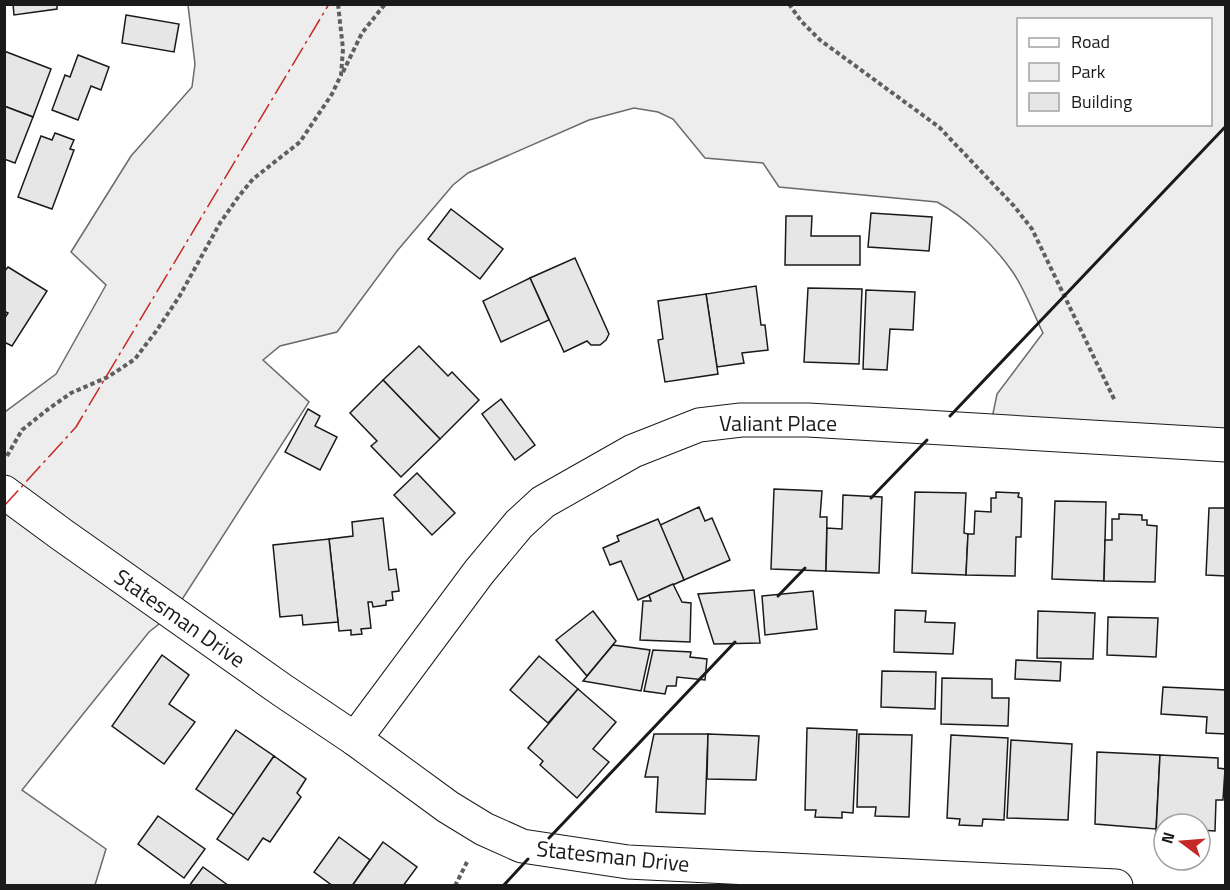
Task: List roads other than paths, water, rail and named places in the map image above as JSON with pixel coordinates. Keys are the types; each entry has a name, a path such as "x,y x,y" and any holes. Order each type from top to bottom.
{"street":[{"name":"Valiant Place","path":"355,739 479,572 519,524 543,502 633,451 699,425 741,420 808,420 1226,445"},
{"name":"Statesman Drive","path":"4,492 448,807 522,846 628,862 1116,885"}]}
